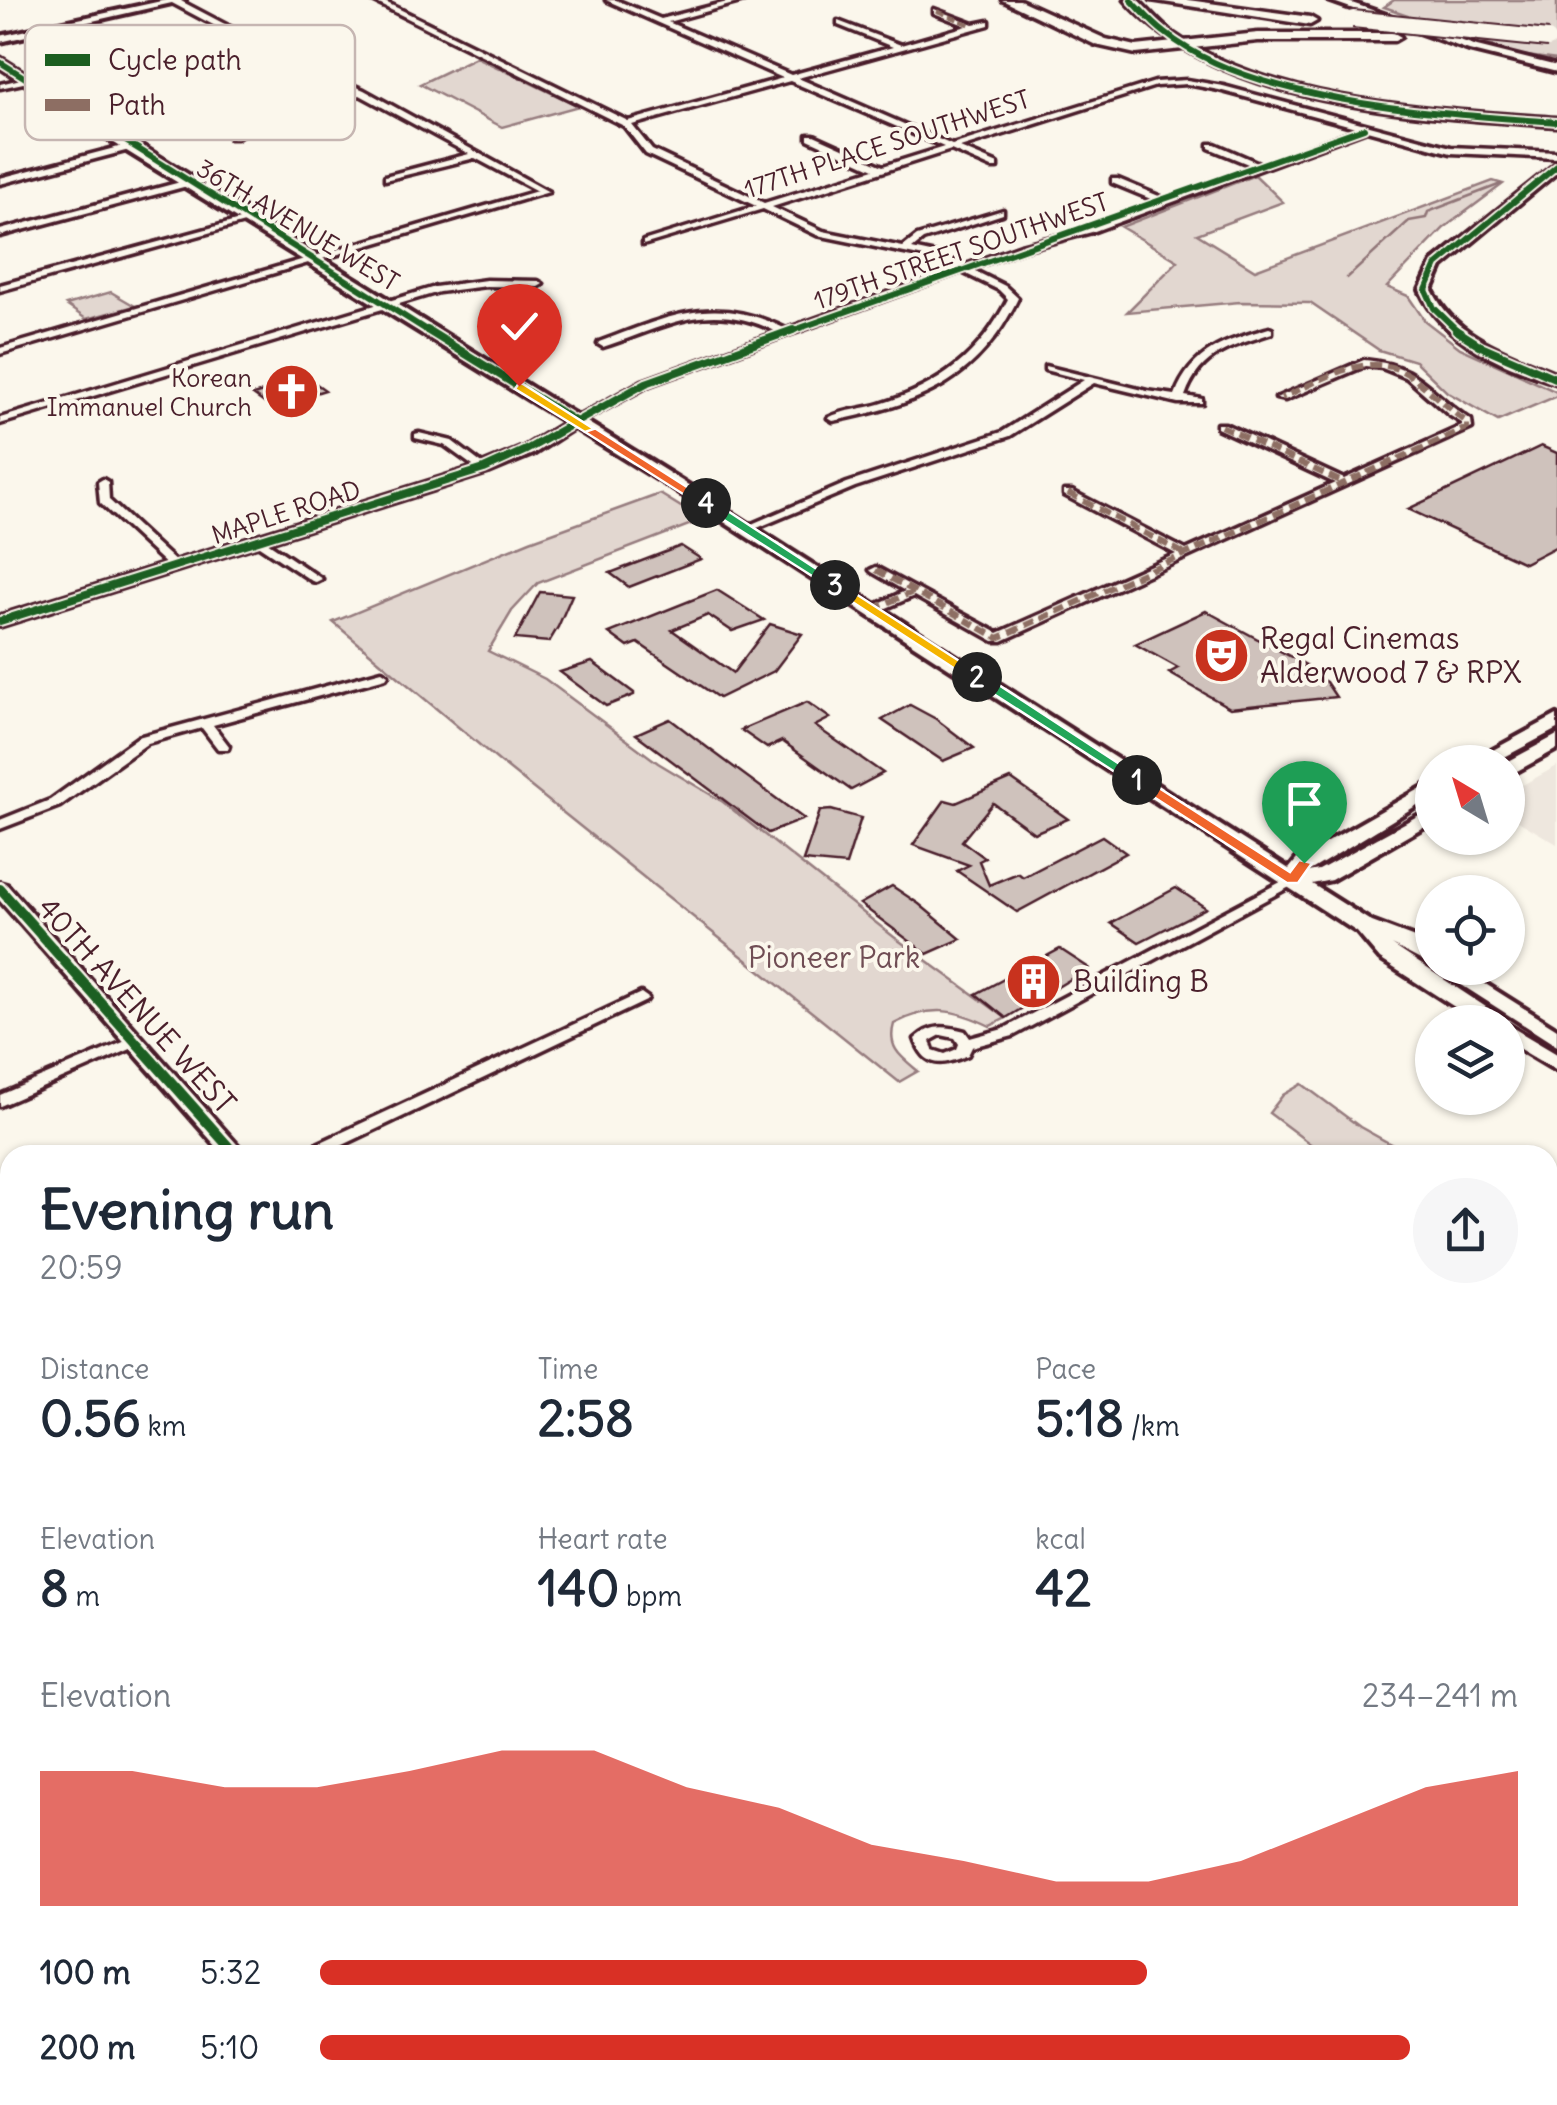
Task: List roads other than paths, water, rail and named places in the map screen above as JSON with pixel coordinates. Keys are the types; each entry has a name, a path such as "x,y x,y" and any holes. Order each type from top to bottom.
{"highway":[{"path":"1009,0 1117,47 1156,50 1258,36 1390,34 1555,43"},
{"path":"1158,0 1390,34"},
{"path":"1200,0 1318,15"},
{"path":"1336,17 1555,43"}],"main road":[{"path":"1131,0 1159,31 1250,74 1334,96 1557,122"},
{"name":"36TH AVENUE WEST","path":"0,62 25,80"},
{"path":"1518,119 1557,131"},
{"name":"36TH AVENUE WEST","path":"119,140 387,302 746,528 1365,928 1415,947"},
{"path":"1521,745 1557,720"},
{"path":"1525,749 1557,731"},
{"path":"1525,752 1557,741"},
{"path":"1292,880 1304,863 1415,798"},
{"path":"1292,880 1324,876 1415,824"},
{"name":"36TH AVENUE WEST","path":"1365,928 1388,954 1467,1005"},
{"path":"1473,985 1557,1039"},
{"path":"1525,1043 1557,1064"}],"street":[{"path":"71,25 178,0 223,25"},
{"path":"375,0 627,124 648,152 764,207 835,238 906,250 964,268 1013,298 992,341 956,376 864,412 833,418"},
{"path":"610,0 995,166"},
{"path":"660,22 744,0"},
{"path":"1333,0 1474,48 1557,69"},
{"path":"936,11 973,26"},
{"path":"841,23 898,46"},
{"path":"627,124 986,23"},
{"path":"0,42 25,36"},
{"path":"0,86 25,80"},
{"name":"177TH PLACE SOUTHWEST","path":"646,243 1141,87 1172,82 1204,84 1451,150 1556,157"},
{"path":"0,351 545,192 355,90"},
{"path":"355,93 360,92"},
{"name":"179TH STREET SOUTHWEST","path":"576,422 646,383 964,268 1089,230 1364,128"},
{"path":"810,137 882,168"},
{"path":"1212,146 1262,167"},
{"path":"0,181 130,147"},
{"path":"388,178 475,155"},
{"path":"1556,157 1437,266 1426,290 1430,305 1463,335 1557,379"},
{"path":"0,168 13,177"},
{"path":"1114,181 1164,202"},
{"path":"0,233 188,183"},
{"path":"906,250 920,238 1000,212"},
{"path":"0,288 250,220"},
{"path":"0,422 387,302 464,285 538,284"},
{"path":"603,344 705,312 739,312 784,332"},
{"path":"1178,400 1186,374 1206,354 1269,331"},
{"path":"876,570 998,638 1467,428 1467,422 1450,413 1411,374 1379,363 1364,363 1281,398"},
{"path":"1049,368 1090,381 1198,401"},
{"path":"746,528 850,485 1006,434 1090,381"},
{"name":"MAPLE ROAD","path":"0,621 484,469 530,450 576,422"},
{"path":"1221,426 1344,483"},
{"path":"419,436 448,443 484,469"},
{"path":"103,482 104,501 175,567"},
{"path":"1068,493 1186,554"},
{"path":"260,542 316,579"},
{"path":"873,609 913,592"},
{"path":"0,824 56,803 143,740 382,676"},
{"path":"204,723 224,746"},
{"path":"966,1044 1008,1033 1292,880"},
{"name":"40TH AVENUE WEST","path":"0,889 227,1145"},
{"path":"329,1145 641,998"},
{"path":"0,1101 135,1042"}],"waterway":[{"path":"1347,278 1409,221 1426,218 1428,212 1501,184"}],"place":[{"name":"Korean Immanuel Church","path":"291,392"},
{"name":"Regal Cinemas Alderwood 7 & RPX","path":"1221,655"},
{"name":"Building B","path":"1034,981"}],"park label":[{"name":"Pioneer Park","path":"834,957"}]}
